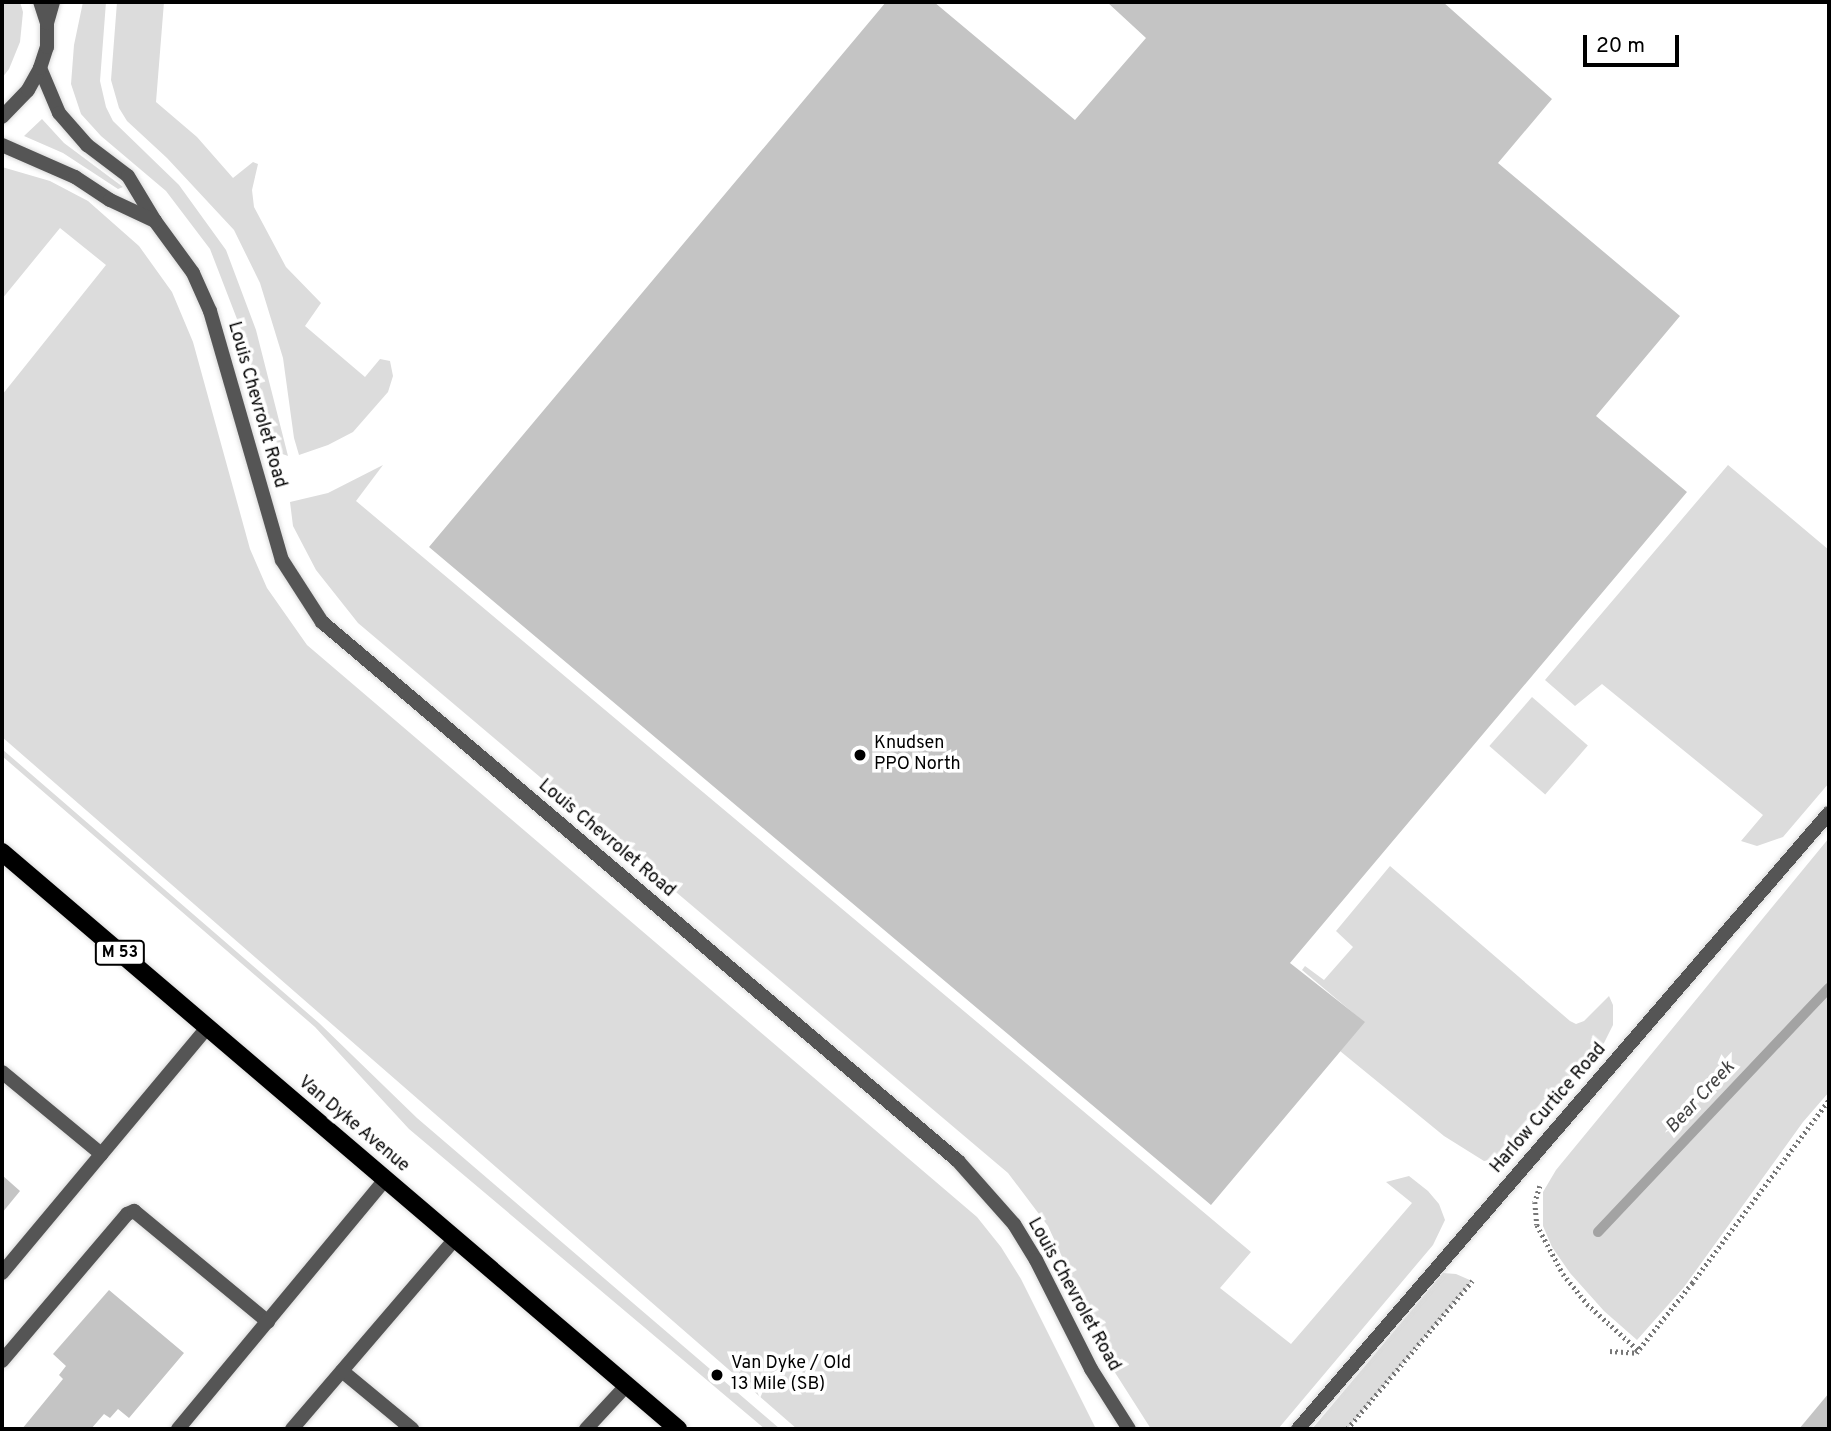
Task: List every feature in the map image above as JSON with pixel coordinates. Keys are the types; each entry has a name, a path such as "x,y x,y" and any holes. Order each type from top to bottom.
{"main road":[{"name":"Van Dyke Avenue","path":"2,852 678,1429"}],"lane":[{"path":"40,2 47,23"},
{"path":"2,117 28,90 40,68 47,47 47,23 53,2"},
{"name":"Louis Chevrolet Road","path":"40,68 59,113 87,145 128,176 155,221 193,273 210,311 282,560 322,622 957,1161 1014,1224 1036,1260 1091,1369 1129,1429"},
{"name":"Louis Chevrolet Road","path":"2,145 75,177 110,200 155,221"},
{"name":"Harlow Curtice Road","path":"1298,1429 1829,813"},
{"path":"2,1273 207,1028"},
{"path":"2,1072 101,1154"},
{"path":"178,1429 385,1180"},
{"path":"2,1361 127,1214 134,1210 268,1322"},
{"path":"292,1429 455,1240"},
{"path":"342,1371 412,1429"},
{"path":"586,1429 626,1386"}],"path":[{"path":"1610,1351 1636,1353 1829,1100"},
{"path":"1542,1181 1535,1202 1536,1225 1563,1274 1587,1304 1638,1350"},
{"path":"1347,1429 1472,1281"}],"shaded area":[{"path":"2,2 20,2 23,12 20,42 9,69 2,78"},
{"path":"83,2 106,2 100,81 106,107 113,121 179,185 226,250 256,330 288,456 277,452 270,441 242,332 210,249 166,191 101,136 81,114 71,84 74,45"},
{"path":"117,2 164,2 156,102 197,137 233,178 253,162 258,164 252,190 254,207 286,267 321,303 305,326 365,377 380,359 390,361 393,376 388,392 353,432 328,445 299,455 294,438 283,358 260,283 234,230 167,158 127,121 119,108 111,80"},
{"path":"42,119 64,143 123,187 118,189 63,153 24,136"},
{"path":"2,167 50,181 88,201 139,246 172,292 193,342 250,549 267,588 307,645 977,1217 1001,1247 1021,1279 1096,1429 797,1429 2,737 2,395 106,265 60,228 2,299"},
{"path":"383,465 356,501 1251,1252 1220,1288 1291,1344 1412,1203 1386,1182 1409,1176 1428,1191 1439,1204 1445,1220 1433,1245 1278,1429 1151,1429 1114,1371 1048,1226 1008,1173 358,623 316,570 293,526 290,502 328,493"},
{"path":"1728,465 1829,550 1829,783 1783,837 1757,846 1741,841 1763,815 1602,684 1575,706 1545,680"},
{"path":"1532,697 1588,746 1545,795 1489,746"},
{"path":"2,749 319,1023 417,1118 780,1429 765,1429 409,1129 315,1027 2,756"},
{"path":"1829,838 1829,1092 1803,1122 1684,1287 1637,1340 1604,1311 1570,1273 1552,1247 1543,1226 1543,1192 1556,1170"},
{"path":"1390,866 1570,1021 1576,1024 1584,1021 1609,996 1613,1005 1613,1025 1604,1043 1514,1147 1500,1158 1484,1161 1444,1136 1340,1051 1364,1022 1302,970 1305,966 1324,980 1353,947 1336,931"},
{"path":"1443,1273 1456,1274 1472,1281 1347,1429 1312,1429"}],"building":[{"name":"Knudsen PPO North","path":"886,2 934,2 1075,120 1146,38 1107,2 1443,2 1552,99 1498,163 1680,316 1596,416 1687,492 1290,963 1365,1022 1211,1205 429,547"},
{"path":"2,1175 20,1191 2,1213"},
{"path":"109,1290 184,1353 129,1418 118,1409 110,1418 104,1414 91,1429 22,1429 63,1379 59,1375 66,1366 53,1354"},
{"path":"1829,1393 1829,1429 1799,1429"}],"waterway":[{"name":"Bear Creek","path":"1598,1232 1829,988"}],"place":[{"name":"Knudsen PPO North","path":"860,755"},
{"name":"Van Dyke / Old 13 Mile (SB)","path":"717,1375"}]}
